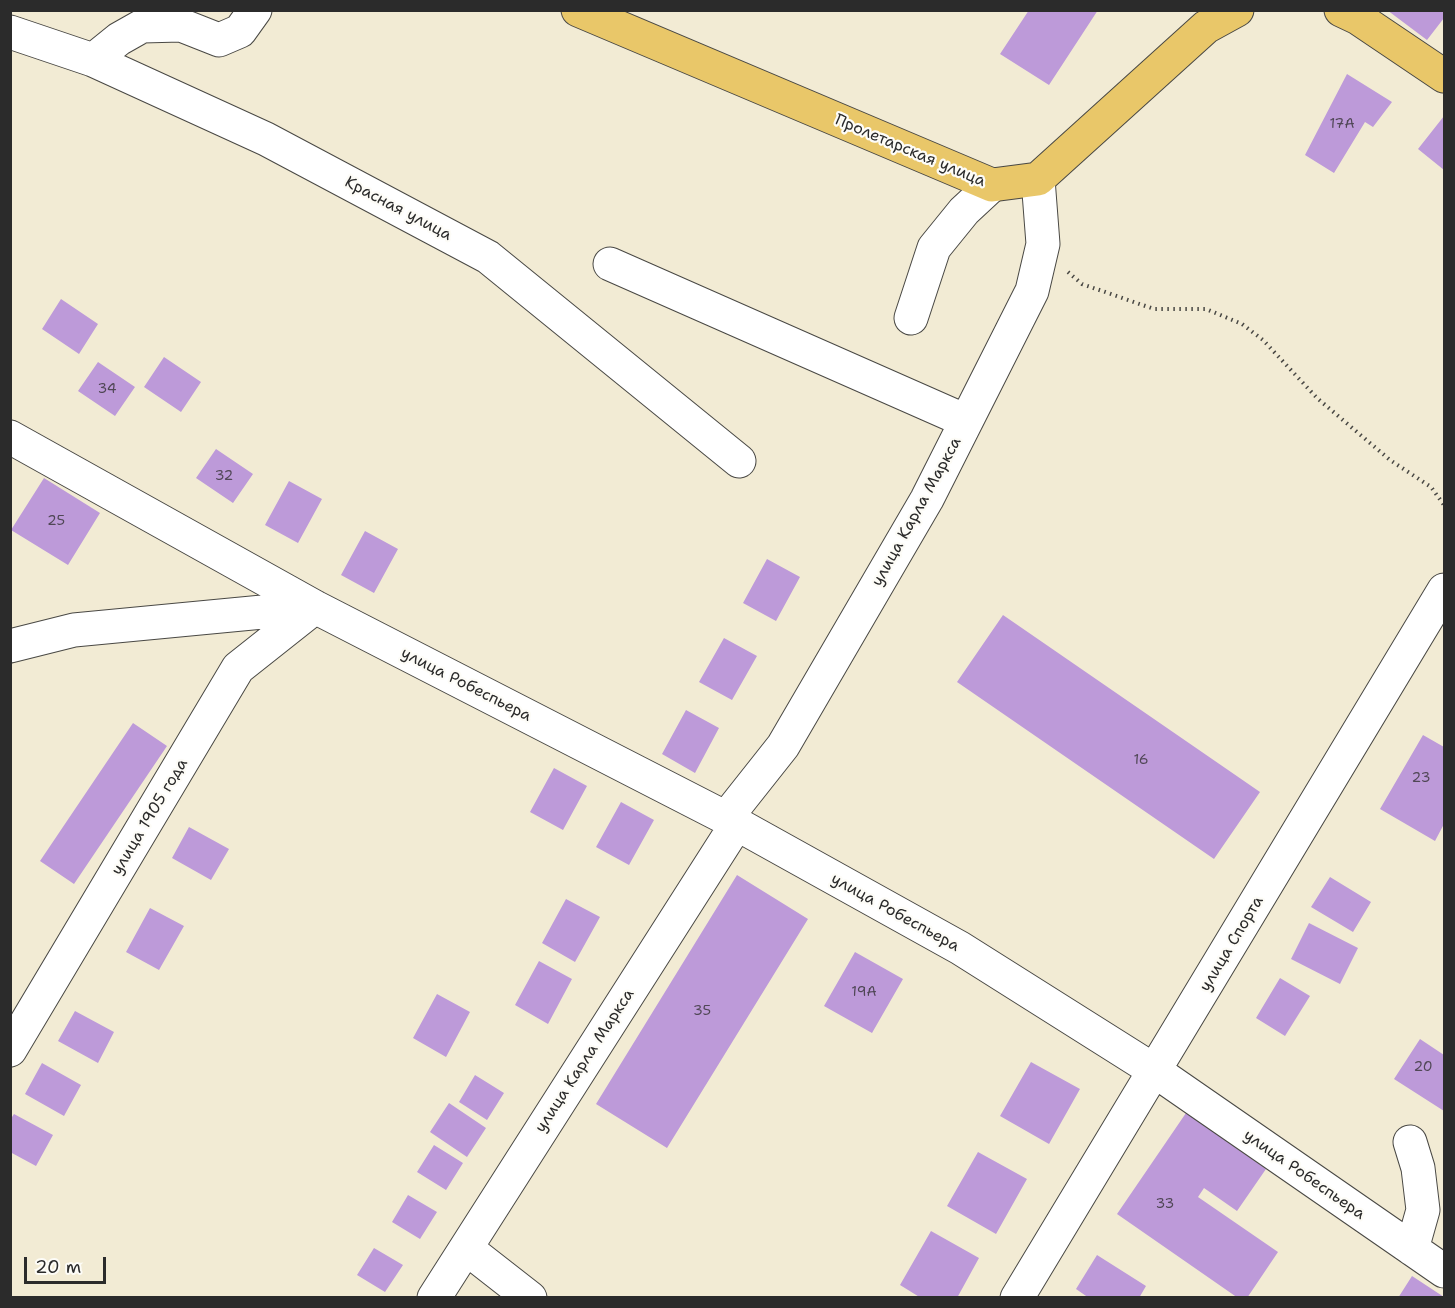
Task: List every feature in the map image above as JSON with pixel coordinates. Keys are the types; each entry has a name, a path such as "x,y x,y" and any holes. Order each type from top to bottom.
{"main road":[{"name":"Пролетарская улица","path":"578,10 992,185 1038,179"},
{"path":"1341,10 1358,18 1444,76"},
{"path":"1038,179 1206,27 1235,11"}],"street":[{"path":"93,60 119,39 141,26 181,25 219,40 240,31 255,10"},
{"name":"Красная улица","path":"10,32 93,60 266,139 488,257 739,461"},
{"name":"улица Карла Маркса","path":"434,1298 731,822 783,746 927,500 1032,291 1043,244 1038,179"},
{"path":"911,318 934,248 964,211 992,185"},
{"path":"610,264 966,421"},
{"name":"улица Робеспьера","path":"10,437 315,607 731,822 960,948 1155,1071 1444,1271"},
{"name":"улица Спорта","path":"1017,1298 1444,590"},
{"path":"10,646 74,630 315,607"},
{"name":"улица 1905 года","path":"10,1050 238,668 315,607"},
{"path":"1410,1142 1419,1168 1423,1210 1412,1249"},
{"path":"466,1248 530,1298"}],"path":[{"path":"1043,244 1073,278 1082,284 1155,309 1206,309 1242,324 1263,340 1317,398 1390,460 1431,487 1444,505"}],"building":[{"path":"1029,10 1098,10 1049,85 1000,54"},
{"path":"1387,10 1444,10 1444,18 1427,40"},
{"path":"1347,74 1392,102 1373,127 1365,122 1334,173 1305,155"},
{"path":"1444,116 1444,170 1418,149"},
{"path":"61,299 98,324 79,354 42,329"},
{"path":"164,357 201,382 181,412 144,387"},
{"path":"98,362 135,387 115,416 78,391"},
{"path":"216,449 253,474 233,503 196,478"},
{"path":"44,478 100,513 68,565 11,530"},
{"path":"289,481 322,499 298,543 265,525"},
{"path":"365,531 398,549 374,593 341,575"},
{"path":"767,559 800,577 776,621 743,603"},
{"path":"1003,615 1260,792 1214,859 957,682"},
{"path":"724,638 757,656 732,700 699,682"},
{"path":"686,710 719,728 695,773 662,754"},
{"path":"133,723 167,746 74,884 40,861"},
{"path":"1423,735 1444,747 1444,824 1435,841 1380,809"},
{"path":"554,768 587,786 563,830 530,812"},
{"path":"621,802 654,820 629,865 596,847"},
{"path":"189,827 229,849 211,880 172,858"},
{"path":"737,875 808,919 667,1148 596,1104"},
{"path":"1330,877 1371,902 1353,932 1311,907"},
{"path":"566,899 600,917 575,962 542,943"},
{"path":"150,908 184,926 159,970 126,952"},
{"path":"1309,923 1358,948 1340,984 1291,959"},
{"path":"855,952 903,979 872,1033 824,1006"},
{"path":"539,961 572,979 548,1024 515,1005"},
{"path":"1280,978 1310,996 1285,1036 1256,1018"},
{"path":"437,994 470,1012 446,1057 413,1038"},
{"path":"75,1011 114,1032 98,1063 58,1041"},
{"path":"1420,1039 1444,1055 1444,1111 1394,1079"},
{"path":"1031,1062 1080,1089 1049,1144 1000,1116"},
{"path":"42,1063 81,1085 64,1116 25,1094"},
{"path":"475,1075 504,1093 487,1120 459,1102"},
{"path":"449,1103 486,1128 467,1157 430,1132"},
{"path":"1186,1113 1266,1169 1237,1211 1204,1188 1198,1197 1278,1252 1247,1298 1238,1298 1117,1214"},
{"path":"14,1114 53,1135 36,1166 10,1152 10,1120"},
{"path":"434,1145 463,1163 446,1190 417,1172"},
{"path":"978,1152 1027,1179 996,1234 947,1206"},
{"path":"408,1195 437,1212 420,1239 392,1222"},
{"path":"931,1231 979,1258 957,1298 921,1298 900,1285"},
{"path":"374,1248 403,1265 385,1292 357,1275"},
{"path":"1097,1255 1146,1286 1139,1298 1089,1298 1076,1289"},
{"path":"1412,1276 1444,1297 1444,1298 1398,1298"}]}
